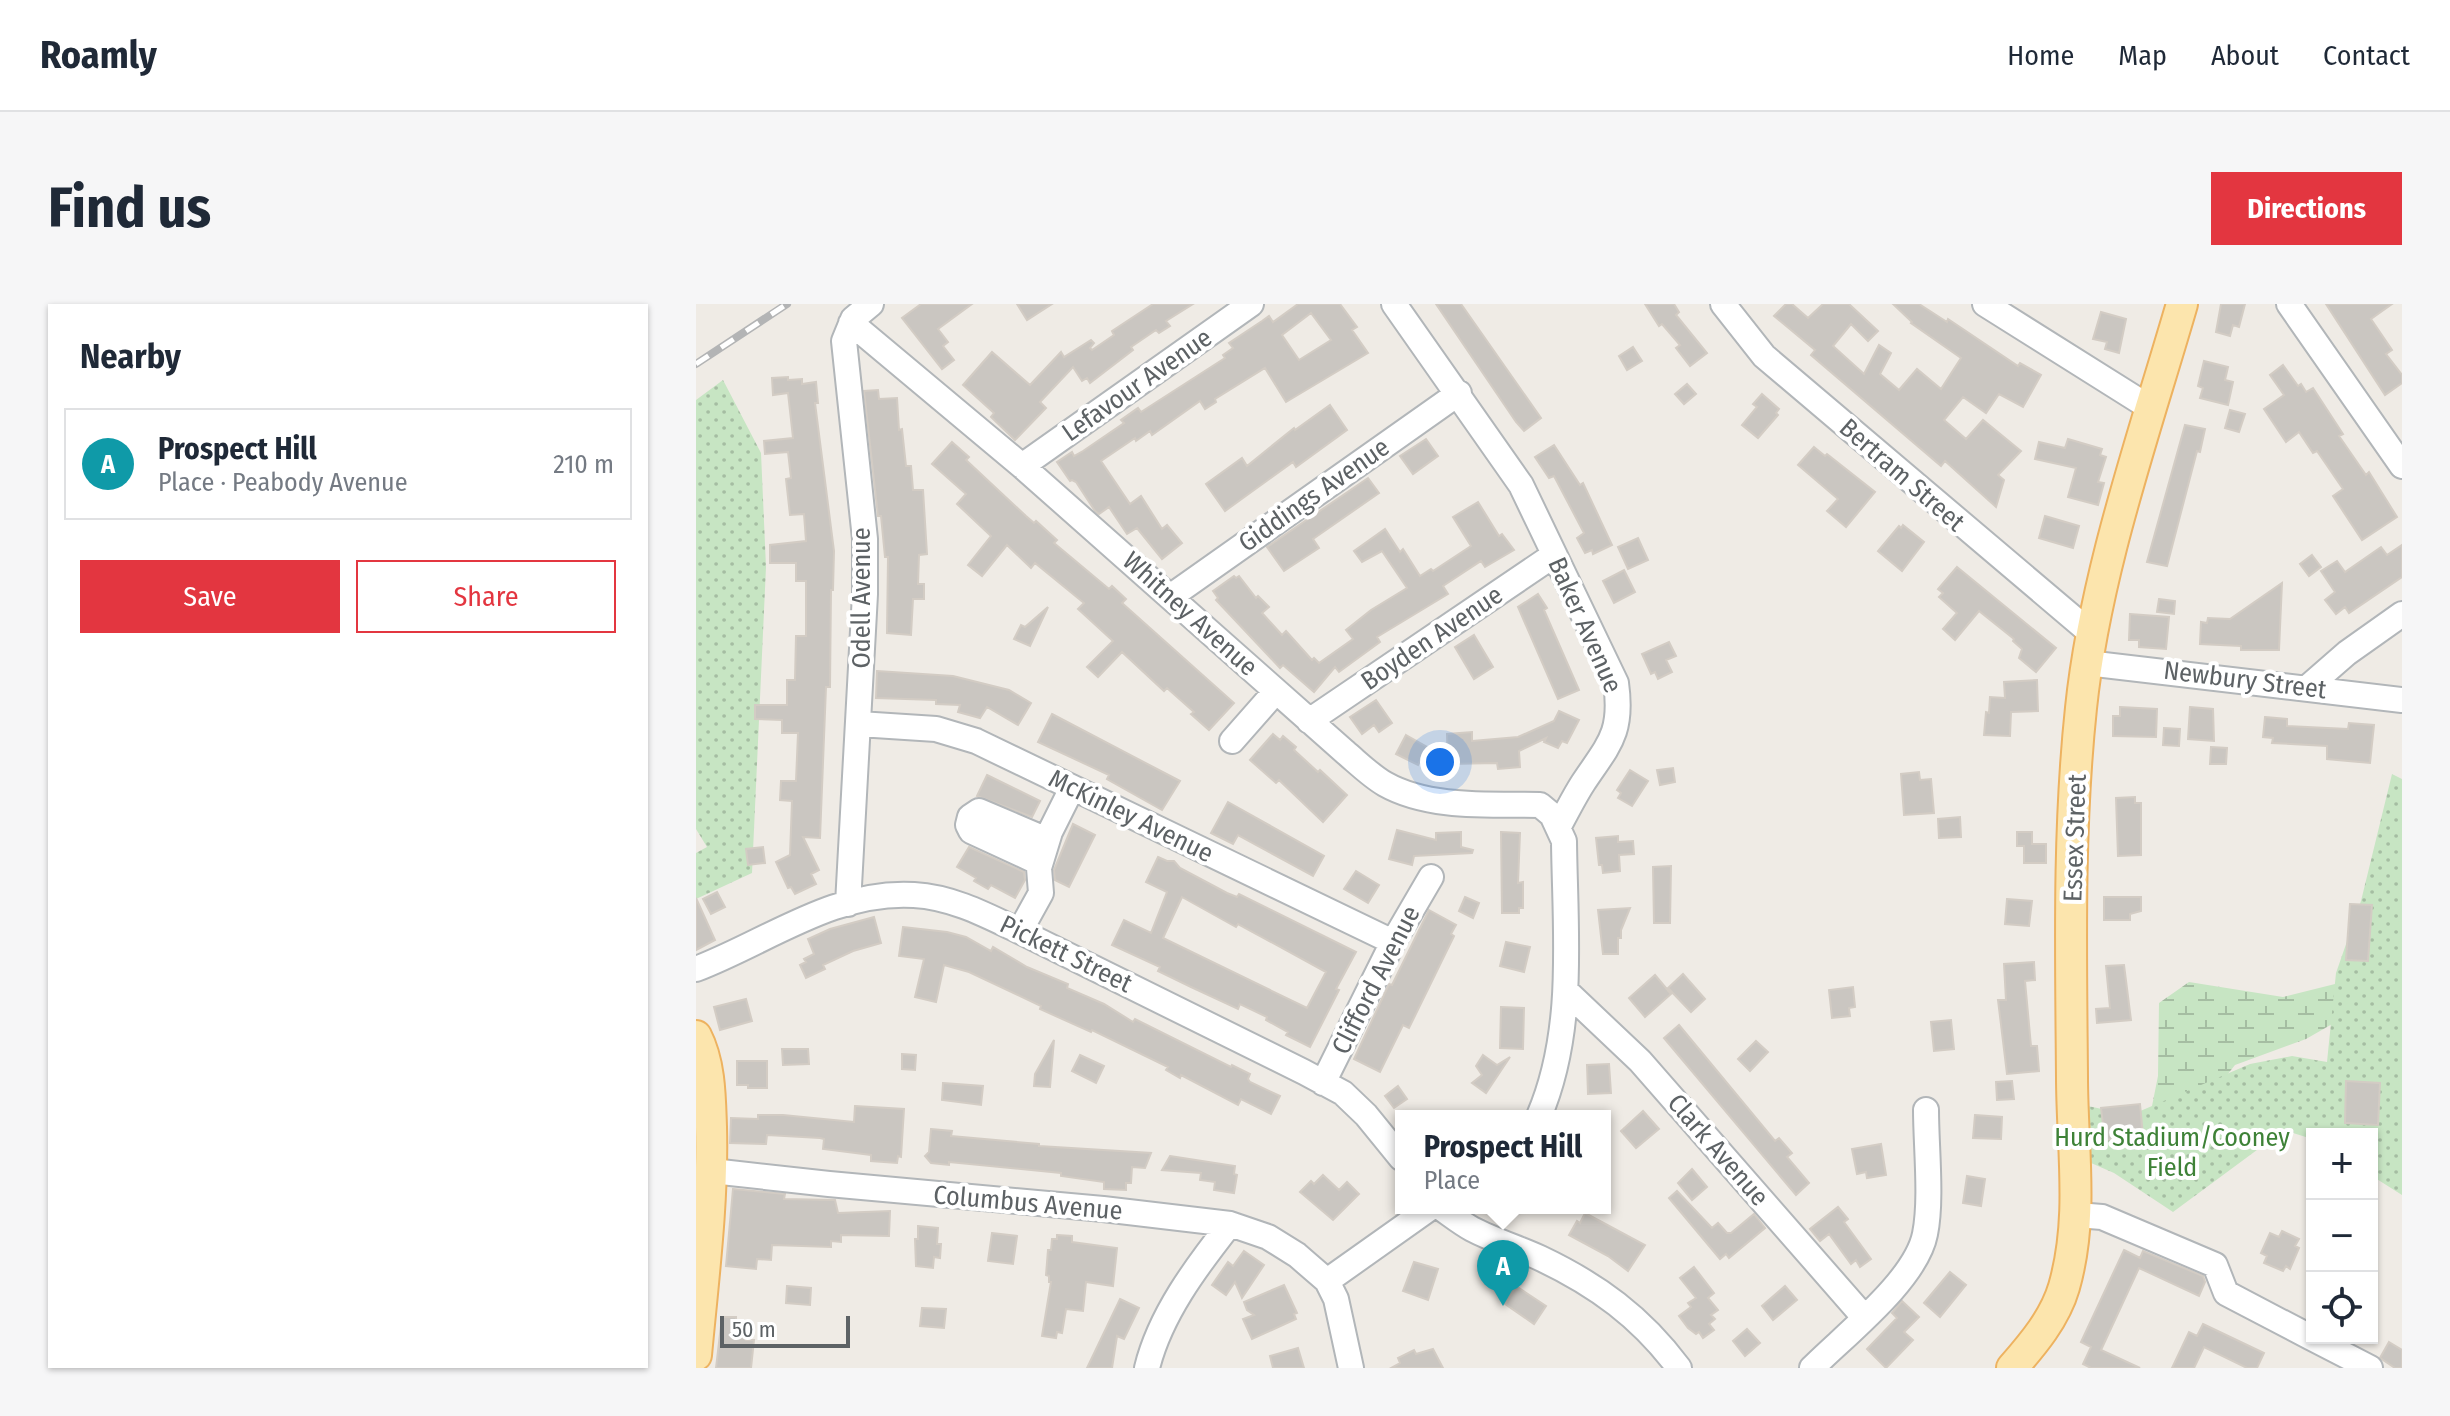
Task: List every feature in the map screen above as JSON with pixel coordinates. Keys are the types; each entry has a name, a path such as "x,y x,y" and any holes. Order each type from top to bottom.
{"main road":[{"name":"Essex Street","path":"2012,1368 2046,1326 2063,1290 2077,1215 2072,1081 2072,839 2081,709 2089,649 2107,563 2182,304"},
{"path":"696,1036 706,1069 703,1097 712,1171 696,1355"}],"street":[{"path":"851,323 871,304"},
{"name":"Lefavour Avenue","path":"1022,466 1251,304"},
{"name":"Baker Avenue","path":"1394,304 1521,485 1616,683 1620,710 1614,735 1558,828"},
{"name":"Bertram Street","path":"1723,304 1764,356 2089,649"},
{"path":"1985,304 2152,409"},
{"path":"2289,304 2402,466"},
{"name":"Whitney Avenue","path":"851,323 1022,466 1383,783 1407,794 1447,801 1540,805 1552,815 1558,828"},
{"name":"Odell Avenue","path":"848,904 865,594 865,539 844,341 851,323"},
{"name":"Giddings Avenue","path":"1170,597 1459,393"},
{"name":"Boyden Avenue","path":"1309,721 1554,555"},
{"path":"2308,687 2347,653 2402,614"},
{"name":"Newbury Street","path":"2089,649 2402,700"},
{"path":"1232,741 1276,691"},
{"name":"McKinley Avenue","path":"859,724 955,733 1393,942"},
{"path":"1020,931 1041,893 1044,852 1072,788"},
{"path":"1541,1110 1558,1061 1566,991 1564,841 1558,828"},
{"name":"Clifford Avenue","path":"1323,1083 1393,942 1431,877"},
{"name":"Pickett Street","path":"696,969 819,912 881,896 916,895 975,910 1343,1093 1395,1151"},
{"name":"Clark Avenue","path":"1566,991 1640,1061 1864,1317"},
{"path":"1812,1368 1903,1280 1920,1250 1927,1218 1926,1110"},
{"name":"Columbus Avenue","path":"712,1171 1230,1224 1268,1237 1297,1255 1327,1281"},
{"path":"1351,1368 1336,1299 1327,1281 1422,1214"},
{"path":"1450,1214 1472,1229 1541,1259 1596,1288 1634,1316 1679,1368"},
{"path":"2077,1215 2102,1217 2215,1265 2226,1293 2306,1335"},
{"path":"1147,1368 1159,1333 1173,1308 1207,1253 1230,1224"},
{"path":"2324,1344 2370,1368"}],"green space":[{"path":"723,380 761,453 766,567 752,873 696,899 696,853 707,847 696,829 696,400"},
{"name":"Hurd Stadium/Cooney Field","path":"2392,774 2402,779 2402,1195 2378,1180 2378,1128 2306,1128 2306,1137 2284,1130 2173,1212 2114,1173 2075,1156 2078,1104 2131,1115 2250,1064 2292,1056 2327,1062 2336,973 2361,901"},
{"path":"2189,982 2283,997 2339,983 2334,1023 2306,1039 2235,1065 2219,1085 2151,1111 2158,1076 2159,1003"}],"building":[{"path":"921,304 972,304 938,329 948,342 943,346 954,360 942,369 902,318"},
{"path":"1017,304 1052,304 1027,320"},
{"path":"1153,304 1193,304 1166,321 1170,326 1159,333 1156,330 1131,347 1133,350 1090,383 1087,378 1082,381 1073,367 1040,402 1046,408 1015,440 991,417 994,413 963,385 992,352 1030,385 1061,352 1064,357 1091,340 1094,343 1090,348 1092,350 1114,335 1112,331"},
{"path":"1298,304 1340,304 1357,327 1352,330 1368,353 1286,402 1265,368 1215,399 1216,402 1205,409 1200,401 1152,435 1150,431 1136,441 1135,438 1101,461 1130,504 1141,496 1162,529 1167,525 1182,543 1162,559 1137,528 1127,534 1109,507 1099,514 1095,511 1076,482 1070,481 1057,462 1072,452 1074,456 1083,451 1124,423 1121,420 1138,408 1141,412 1225,358 1223,355 1233,348 1229,343 1269,316 1273,322","holes":["1311,313 1331,340 1299,360 1282,335"]},
{"path":"1436,304 1461,304 1541,418 1524,431"},
{"path":"1645,304 1674,304 1679,312 1676,315 1707,353 1690,366 1676,348 1680,345 1662,324 1659,326"},
{"path":"1786,304 1792,304 1808,318 1823,304 1849,304 1878,331 1868,341 1851,324 1833,346 1864,374 1879,345 1891,353 1880,374 1899,390 1917,369 1941,389 1961,358 1911,323 1893,304 1919,304 1947,322 1948,319 2018,366 2020,363 2041,375 2023,407 1999,394 1986,413 1963,397 1944,420 1966,439 1983,420 2021,451 1998,475 2004,480 1996,507 1945,461 1941,466 1811,355 1815,350 1774,316"},
{"path":"2221,304 2245,304 2239,327 2233,325 2230,336 2216,332"},
{"path":"2326,304 2392,304 2371,319 2392,350 2386,354 2402,375 2402,383 2385,395"},
{"path":"2101,312 2126,319 2119,353 2105,349 2107,342 2093,339"},
{"path":"1633,347 1642,361 1627,370 1619,356"},
{"path":"2204,361 2228,367 2225,380 2233,382 2228,405 2200,398 2203,388 2198,386"},
{"path":"2283,365 2298,386 2301,384 2306,392 2313,388 2343,434 2339,436 2366,475 2369,472 2397,517 2362,540 2333,496 2343,489 2317,451 2313,453 2299,432 2286,442 2264,409 2284,395 2270,375"},
{"path":"788,377 788,380 802,379 802,384 816,382 818,403 815,403 834,551 830,687 826,687 820,838 803,837 819,870 811,874 816,884 795,894 791,887 788,888 776,862 790,855 792,801 780,800 781,781 796,781 798,733 782,733 782,720 755,719 755,705 787,705 787,680 795,680 796,636 806,636 806,581 796,581 796,563 770,563 770,545 806,541 804,514 790,515 786,479 791,478 788,452 765,454 764,441 793,438 788,393 773,395 772,378"},
{"path":"1687,384 1696,394 1684,404 1675,394"},
{"path":"878,390 879,399 897,398 906,466 911,466 913,490 923,490 927,554 919,555 918,584 924,584 924,599 913,599 911,635 887,633 888,557 885,557 881,516 878,516 864,391"},
{"path":"1762,394 1779,409 1778,415 1758,438 1742,425 1757,407 1753,404"},
{"path":"1330,405 1347,430 1296,467 1293,462 1225,511 1206,484 1242,458 1247,466 1294,428"},
{"path":"2230,410 2245,414 2239,432 2225,428"},
{"path":"2185,425 2205,429 2200,452 2197,451 2167,566 2147,562"},
{"path":"1426,439 1438,456 1413,474 1400,456"},
{"path":"2068,439 2102,449 2100,455 2106,457 2098,482 2104,483 2098,505 2068,497 2076,468 2035,459 2039,442 2065,448"},
{"path":"952,442 969,457 966,460 1026,516 1057,540 1054,543 1109,589 1112,586 1126,599 1122,603 1234,703 1209,730 1191,714 1194,712 1167,688 1164,691 1122,652 1098,677 1087,667 1113,641 1078,609 1084,603 1035,563 1031,568 1007,545 982,576 968,565 991,536 957,504 966,494 932,464"},
{"path":"1554,445 1580,485 1583,483 1612,545 1593,554 1592,550 1585,553 1577,538 1584,533 1554,476 1549,478 1535,457"},
{"path":"1814,447 1875,492 1846,527 1827,511 1838,499 1798,465"},
{"path":"1368,478 1379,493 1313,539 1319,548 1284,571 1267,547"},
{"path":"1478,502 1499,536 1502,534 1514,550 1485,567 1481,561 1443,586 1448,594 1377,637 1380,642 1339,672 1335,667 1314,692 1283,665 1280,668 1216,600 1218,598 1213,591 1234,576 1239,576 1256,598 1258,596 1269,607 1262,613 1282,635 1286,631 1312,660 1314,658 1319,663 1353,639 1346,630 1407,588 1382,551 1362,562 1354,551 1385,529 1400,552 1403,549 1420,576 1431,569 1433,571 1471,546 1453,517"},
{"path":"2045,516 2079,526 2073,548 2039,538"},
{"path":"1903,525 1924,542 1902,571 1878,551"},
{"path":"1638,538 1648,560 1628,569 1618,547"},
{"path":"2402,545 2402,577 2349,613 2345,607 2336,614 2325,600 2335,592 2321,571 2337,561 2345,572 2381,547 2387,555"},
{"path":"2312,555 2321,567 2309,576 2300,564"},
{"path":"1957,567 2056,648 2036,672 2019,658 2022,649 2014,639 1979,611 1955,640 1943,629 1957,613 1939,597 1943,593 1938,589"},
{"path":"1624,570 1635,592 1614,603 1603,581"},
{"path":"2282,583 2279,650 2241,650 2241,646 2200,644 2201,622 2207,623 2208,618 2230,619"},
{"path":"1538,594 1547,608 1544,610 1579,690 1558,699 1518,607"},
{"path":"2159,599 2175,601 2174,614 2157,612"},
{"path":"1048,607 1030,646 1014,639 1021,625 1025,627"},
{"path":"2130,614 2169,617 2166,649 2139,647 2139,640 2129,640"},
{"path":"1474,635 1493,667 1474,679 1455,647"},
{"path":"1669,642 1676,656 1666,660 1672,672 1658,679 1655,672 1651,674 1642,654"},
{"path":"877,671 953,676 1009,690 1031,703 1018,725 987,707 980,718 958,712 960,705 936,704 936,700 876,698"},
{"path":"2037,680 2038,711 2011,712 2010,736 1984,735 1990,697 2005,698 2004,682"},
{"path":"1376,700 1392,723 1379,732 1374,725 1362,734 1350,717"},
{"path":"2120,707 2157,709 2156,737 2113,736 2113,716 2120,716"},
{"path":"2190,707 2213,709 2214,741 2188,739"},
{"path":"1559,711 1579,720 1567,743 1562,741 1558,748 1544,742 1546,738 1519,751 1520,767 1498,769 1497,763 1448,764 1447,734 1472,732 1472,741 1518,737 1554,721"},
{"path":"1052,714 1180,781 1162,810 1107,779 1109,775 1038,742"},
{"path":"2265,717 2287,719 2287,726 2348,729 2349,723 2374,725 2370,763 2327,759 2327,746 2272,743 2273,738 2263,737"},
{"path":"2164,728 2180,729 2179,746 2163,745"},
{"path":"1273,734 1280,740 1283,736 1296,747 1294,750 1347,795 1323,822 1279,780 1276,783 1250,760"},
{"path":"1406,735 1427,747 1418,765 1396,754"},
{"path":"2211,747 2227,748 2226,764 2210,764"},
{"path":"1673,768 1675,782 1660,785 1657,770"},
{"path":"1630,770 1648,781 1632,806 1618,798 1621,793 1617,790"},
{"path":"1919,772 1920,780 1931,779 1934,813 1904,815 1901,774"},
{"path":"987,775 1040,801 1032,817 977,796"},
{"path":"2135,797 2135,803 2141,803 2141,855 2118,856 2116,798"},
{"path":"1228,802 1324,856 1313,876 1238,835 1233,844 1211,833"},
{"path":"1960,817 1961,837 1939,838 1938,819"},
{"path":"1073,824 1095,835 1069,887 1055,880 1054,870"},
{"path":"1397,830 1436,840 1436,833 1461,832 1461,847 1473,850 1472,853 1414,856 1412,865 1389,859"},
{"path":"1501,832 1520,833 1518,883 1523,882 1523,908 1519,908 1519,913 1502,913"},
{"path":"2017,832 2032,832 2032,844 2046,844 2046,863 2024,863 2024,846 2017,846"},
{"path":"1618,836 1618,842 1633,841 1634,854 1619,855 1620,871 1603,873 1596,838"},
{"path":"763,847 765,863 748,865 746,849"},
{"path":"969,847 1024,872 1025,880 1015,898 991,885 988,889 957,867"},
{"path":"1158,857 1174,861 1180,868 1227,893 1237,897 1239,894 1356,952 1310,1047 1286,1035 1288,1032 1266,1020 1267,1017 1240,1004 1238,1009 1112,945 1124,920 1151,933 1167,892 1146,882","holes":["1182,897 1236,927 1238,924 1326,972 1307,1008 1163,938"]},
{"path":"1671,866 1670,923 1654,923 1653,867"},
{"path":"1356,871 1379,885 1368,903 1344,889"},
{"path":"717,892 725,907 711,914 703,899"},
{"path":"1465,897 1479,903 1473,918 1459,911"},
{"path":"2104,897 2141,897 2141,911 2130,914 2130,920 2104,920"},
{"path":"696,898 715,940 696,950"},
{"path":"2007,899 2032,901 2029,926 2005,924"},
{"path":"2350,904 2372,905 2368,961 2346,960"},
{"path":"1630,908 1621,938 1618,938 1618,954 1603,954 1598,910"},
{"path":"1429,910 1456,925 1451,934 1454,936 1409,1028 1403,1025 1380,1072 1354,1059 1389,984 1392,985"},
{"path":"874,917 881,943 853,951 823,965 825,969 806,978 800,965 814,954 808,939 830,929"},
{"path":"903,927 947,932 966,937 991,951 993,947 1027,967 1068,984 1067,988 1104,1004 1133,1022 1135,1019 1250,1074 1250,1082 1280,1096 1271,1114 1241,1099 1238,1105 1181,1075 1180,1078 1166,1070 1168,1067 1092,1030 1040,1009 1041,1006 969,972 944,965 936,1002 915,997 924,959 899,956"},
{"path":"1506,942 1530,947 1524,972 1500,966"},
{"path":"2034,962 2035,980 2025,981 2031,1046 2037,1046 2039,1071 2007,1074 1998,1000 2006,1000 2004,964"},
{"path":"2124,965 2131,1020 2097,1023 2096,1009 2110,1008 2106,966"},
{"path":"1683,974 1705,999 1691,1012 1668,988"},
{"path":"1655,975 1671,994 1645,1017 1629,998"},
{"path":"1853,987 1855,1007 1849,1008 1850,1016 1832,1018 1829,990"},
{"path":"746,999 752,1021 720,1030 714,1007"},
{"path":"1501,1007 1524,1008 1523,1049 1500,1048"},
{"path":"1951,1020 1954,1049 1934,1051 1931,1022"},
{"path":"1679,1025 1775,1141 1779,1138 1792,1153 1787,1157 1809,1183 1796,1195 1664,1038"},
{"path":"1054,1040 1050,1087 1034,1086 1035,1074"},
{"path":"1756,1041 1768,1052 1750,1071 1738,1059"},
{"path":"782,1049 808,1049 809,1064 783,1065"},
{"path":"902,1054 916,1055 915,1070 902,1069"},
{"path":"1080,1055 1104,1066 1096,1083 1072,1071"},
{"path":"1483,1055 1497,1065 1510,1057 1486,1093 1472,1083 1482,1075 1476,1066"},
{"path":"737,1061 767,1061 767,1088 737,1085"},
{"path":"1609,1064 1611,1093 1588,1094 1587,1065"},
{"path":"2012,1081 2014,1099 1997,1100 1996,1082"},
{"path":"2346,1081 2380,1083 2378,1125 2345,1123"},
{"path":"943,1083 983,1086 981,1105 942,1100"},
{"path":"1398,1086 1407,1099 1394,1108 1385,1096"},
{"path":"2140,1104 2143,1136 2105,1140 2101,1108"},
{"path":"855,1106 904,1109 901,1157 898,1156 897,1163 871,1161 871,1155 823,1149 824,1139 820,1138 767,1135 766,1144 730,1143 731,1118 758,1119 758,1115 783,1115 854,1122"},
{"path":"1643,1111 1659,1129 1636,1148 1621,1131"},
{"path":"1975,1115 2002,1117 2001,1139 1973,1138"},
{"path":"931,1129 952,1131 951,1136 1039,1146 1151,1153 1145,1168 1132,1167 1131,1183 1126,1183 1126,1190 1104,1189 1104,1182 1061,1176 1061,1173 931,1163 925,1156 929,1152"},
{"path":"1881,1144 1886,1175 1867,1178 1866,1172 1857,1174 1852,1149"},
{"path":"1170,1156 1235,1166 1234,1193 1214,1190 1215,1182 1200,1180 1201,1173 1162,1170"},
{"path":"1692,1169 1707,1187 1692,1200 1678,1183"},
{"path":"1323,1175 1339,1190 1347,1182 1359,1194 1333,1220 1300,1192"},
{"path":"1967,1176 1985,1179 1981,1206 1963,1203"},
{"path":"733,1189 785,1194 784,1199 835,1200 838,1213 890,1211 889,1236 841,1235 841,1242 831,1241 831,1247 772,1245 771,1260 757,1259 756,1269 726,1266"},
{"path":"1677,1191 1712,1228 1718,1223 1727,1233 1731,1233 1754,1214 1765,1228 1729,1258 1726,1254 1720,1259 1669,1198"},
{"path":"1838,1207 1848,1219 1844,1222 1871,1259 1860,1267 1856,1260 1851,1264 1829,1234 1820,1241 1810,1229"},
{"path":"1587,1214 1645,1245 1628,1271 1569,1235 1577,1221 1580,1223"},
{"path":"918,1226 938,1228 940,1258 934,1257 933,1268 916,1266"},
{"path":"2282,1231 2299,1239 2295,1246 2299,1248 2290,1269 2286,1266 2283,1271 2264,1263 2267,1256 2261,1253 2270,1233 2279,1237"},
{"path":"992,1233 1017,1236 1013,1264 988,1261"},
{"path":"1057,1235 1072,1236 1072,1242 1117,1248 1113,1286 1086,1282 1083,1311 1066,1309 1062,1333 1057,1332 1056,1338 1042,1336 1051,1282 1046,1275 1048,1250 1051,1250 1052,1239 1057,1239"},
{"path":"2124,1250 2140,1258 2143,1251 2203,1276 2205,1282 2199,1296 2139,1268 2101,1350 2140,1368 2091,1368 2083,1364 2091,1347 2081,1342"},
{"path":"1244,1251 1264,1265 1242,1298 1235,1282 1226,1295 1212,1285 1228,1262 1233,1266"},
{"path":"1414,1262 1438,1269 1428,1300 1403,1291"},
{"path":"1694,1267 1714,1293 1708,1298 1718,1310 1711,1315 1715,1319 1709,1324 1714,1330 1703,1338 1699,1332 1696,1334 1688,1328 1679,1316 1691,1307 1688,1303 1696,1298 1680,1278"},
{"path":"1950,1272 1966,1285 1940,1317 1924,1303"},
{"path":"1284,1285 1297,1313 1294,1314 1296,1319 1252,1339 1243,1319 1254,1315 1247,1310 1244,1302"},
{"path":"787,1286 811,1288 810,1305 786,1303"},
{"path":"1516,1286 1546,1306 1534,1324 1505,1304"},
{"path":"1785,1286 1797,1300 1773,1320 1762,1306"},
{"path":"1120,1299 1139,1308 1124,1339 1117,1336 1112,1368 1087,1368"},
{"path":"1902,1301 1919,1317 1904,1332 1913,1340 1886,1368 1867,1349 1897,1318 1892,1313"},
{"path":"922,1308 946,1309 944,1328 920,1326"},
{"path":"722,1317 736,1317 736,1334 742,1334 746,1340 754,1340 751,1368 716,1368"},
{"path":"2203,1324 2264,1353 2257,1368 2247,1368 2204,1347 2194,1368 2172,1368 2189,1332 2197,1336"},
{"path":"1747,1329 1760,1343 1745,1356 1733,1341"},
{"path":"2389,1342 2402,1350 2402,1368 2395,1368 2380,1358"},
{"path":"1298,1348 1304,1368 1273,1368 1270,1356"},
{"path":"1433,1349 1443,1368 1391,1368 1400,1363 1398,1358 1414,1350 1416,1354"}],"railway":[{"path":"696,364 787,304"}],"place":[{"name":"Prospect Hill","path":"1503,1306"}]}
